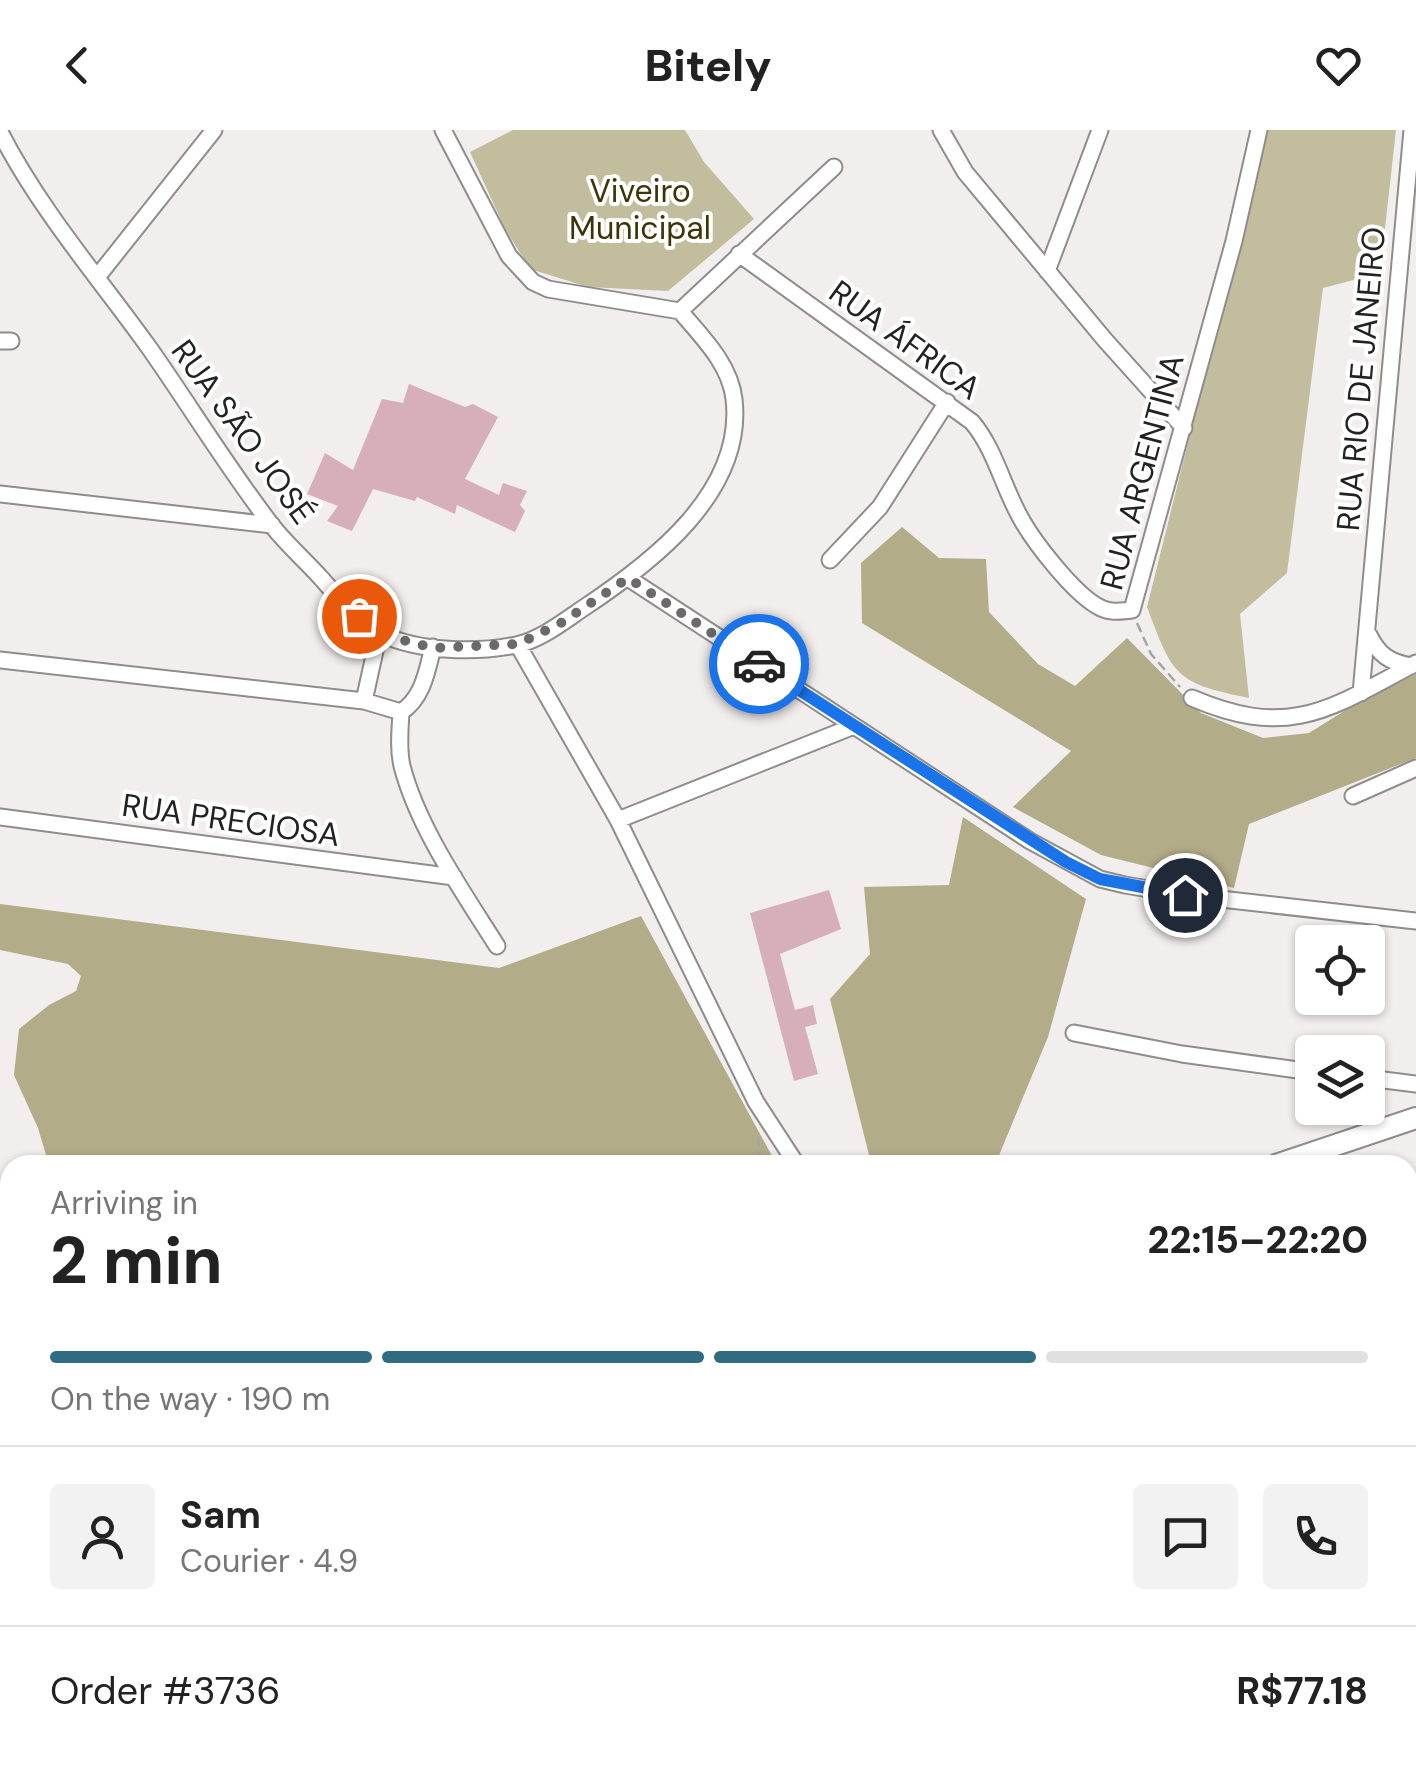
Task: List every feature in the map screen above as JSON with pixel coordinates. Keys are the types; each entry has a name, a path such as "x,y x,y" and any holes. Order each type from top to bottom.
{"main road":[{"path":"1306,1155 1416,1118"}],"street":[{"path":"98,276 214,130"},
{"path":"443,130 509,256 532,282 548,289 680,311 834,167"},
{"path":"940,130 965,172 1184,428"},
{"path":"1047,271 1100,130"},
{"name":"RUA ARGENTINA","path":"1132,610 1184,428 1260,130"},
{"name":"RUA RIO DE JANEIRO","path":"1361,693 1412,130"},
{"name":"RUA SÃO JOSÉ","path":"0,132 20,171 272,525 339,598 379,634 433,648 518,644 561,623 628,578 662,548 722,472 730,446 734,400 730,378 718,358 680,311"},
{"name":"RUA ÁFRICA","path":"740,254 946,402 979,431 1020,518 1074,585 1104,610 1132,610"},
{"path":"830,560 880,507 946,402"},
{"path":"0,494 272,525"},
{"path":"628,578 1030,841 1100,879 1185,895 1416,921"},
{"path":"1368,633 1376,651 1387,659 1414,665"},
{"path":"364,701 379,634"},
{"path":"518,644 618,820 756,1102 790,1155"},
{"path":"0,660 364,701 401,712 409,707 421,687 433,648"},
{"path":"1192,698 1226,712 1287,717 1333,708 1414,665"},
{"path":"401,712 402,764 423,818 497,946"},
{"path":"618,820 854,726"},
{"path":"1352,796 1416,768"},
{"name":"RUA PRECIOSA","path":"0,817 454,877"},
{"path":"1074,1033 1182,1054 1295,1070"},
{"path":"1385,1080 1416,1084"},
{"path":"1389,1080 1416,1095"}],"path":[{"name":"RUA ARGENTINA","path":"1132,610 1152,654 1192,698"}],"green space":[{"name":"Viveiro Municipal","path":"513,130 685,130 704,162 754,219 668,291 588,287 530,269 504,227 470,152"},
{"path":"1266,130 1396,130 1380,273 1323,288 1287,573 1240,614 1249,698 1206,687 1180,673 1164,648 1147,607"}],"shaded area":[{"path":"902,527 939,558 986,559 989,612 1038,664 1075,686 1127,638 1201,713 1263,738 1309,733 1416,674 1416,758 1249,824 1234,888 1101,855 1013,807 1071,751 862,623 861,563"},
{"path":"963,817 1086,899 1048,1037 999,1155 869,1155 830,999 870,954 864,887 949,885"},
{"path":"0,904 499,968 641,916 772,1155 46,1155 14,1075 19,1029 49,1005 76,991 81,976 68,964 0,950"}],"building":[{"path":"409,384 465,407 473,404 498,417 465,479 499,495 503,483 527,491 520,505 525,511 515,532 457,505 455,514 417,497 415,501 373,489 352,531 327,521 338,506 307,494 325,453 353,470 382,399 403,403"},
{"path":"829,890 841,929 780,954 795,1010 813,1005 817,1024 805,1027 818,1074 794,1081 750,913"}],"way so far":[{"path":"359,616 379,634 433,648 518,644 561,623 628,578 759,664"}],"route":[{"path":"759,664 1066,862 1100,879 1185,895"}]}
